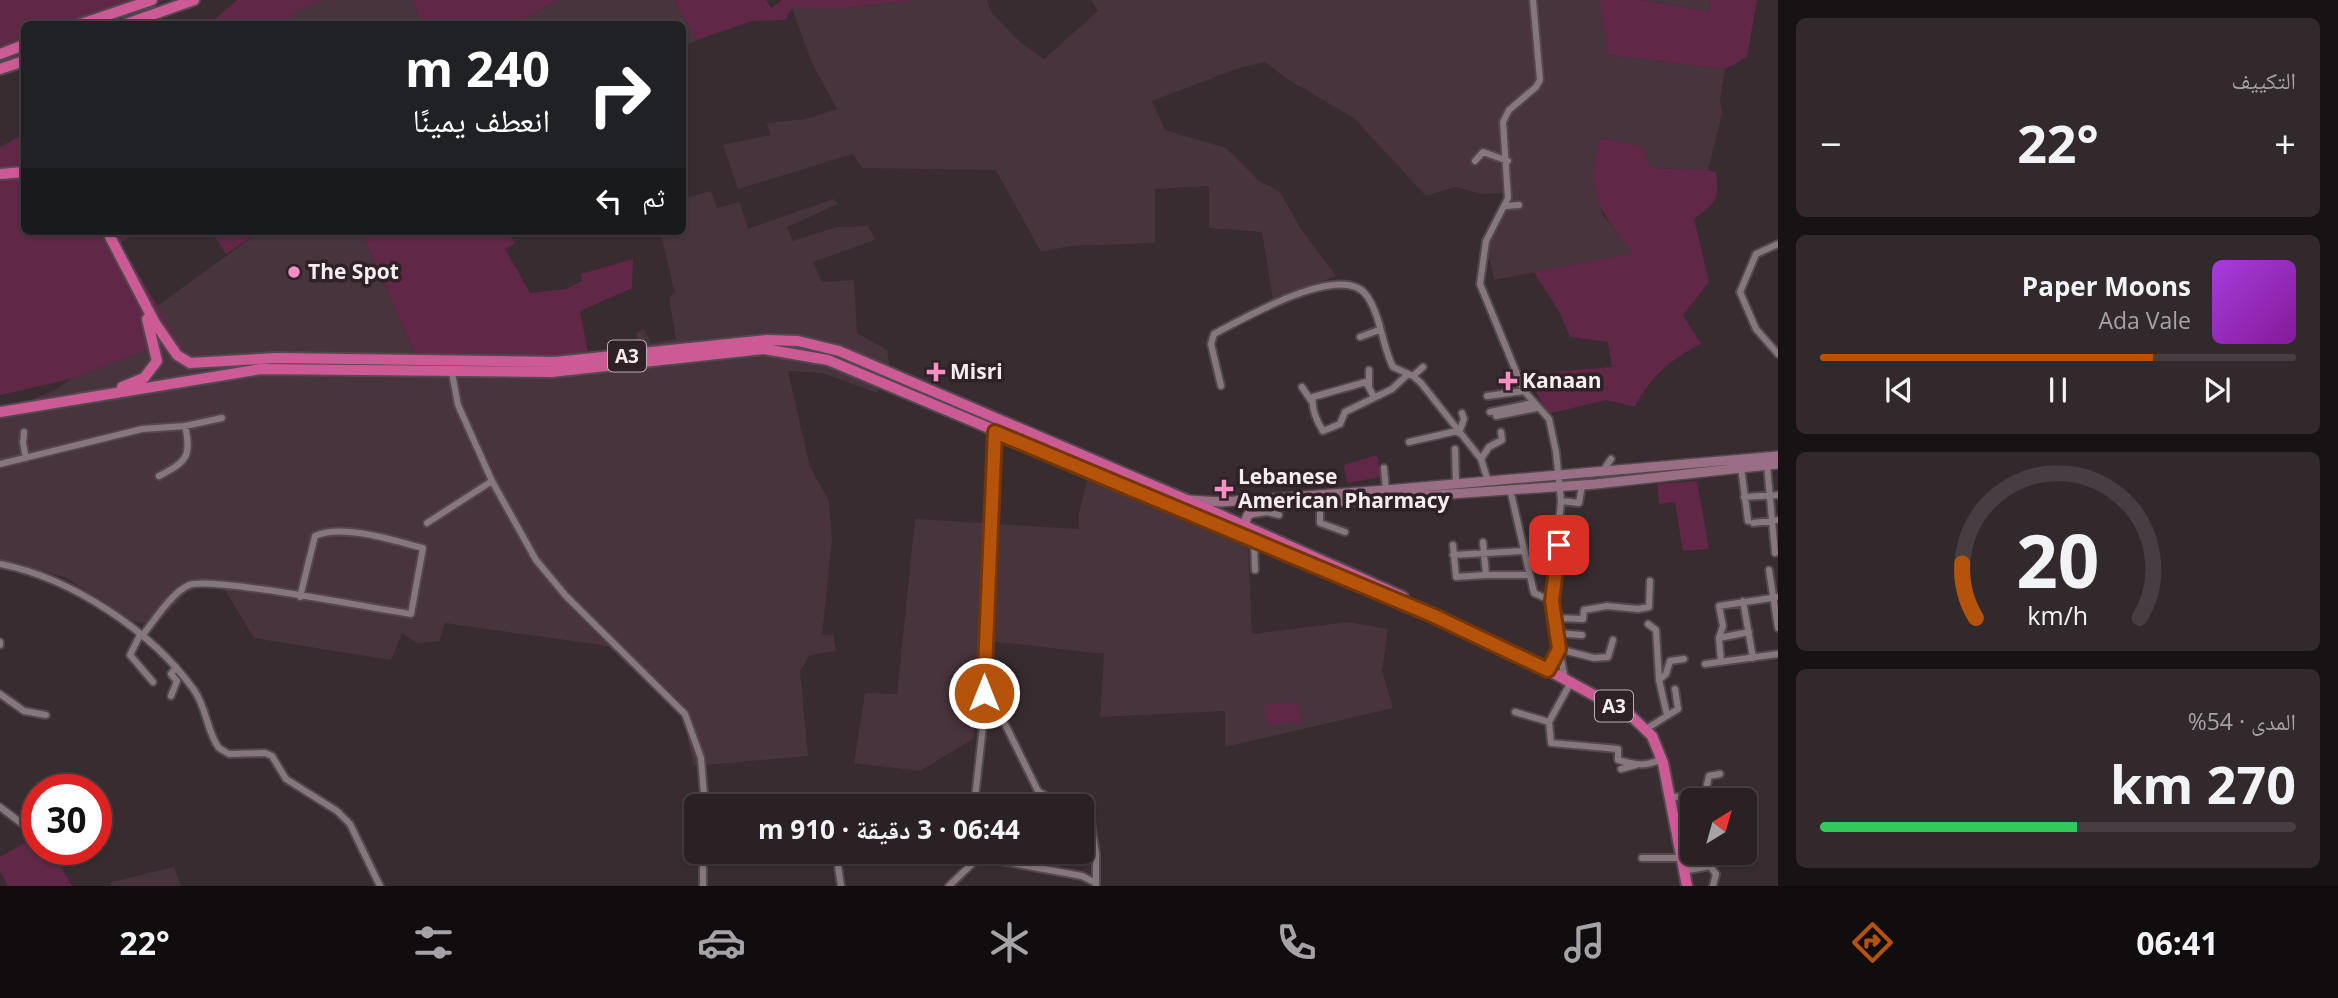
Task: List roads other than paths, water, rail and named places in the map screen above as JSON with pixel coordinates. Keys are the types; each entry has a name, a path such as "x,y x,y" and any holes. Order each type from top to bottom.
{"highway":[{"path":"90,21 152,0"},
{"path":"134,21 194,0"},
{"path":"0,54 21,46"},
{"path":"0,69 21,62"},
{"path":"0,174 21,172"},
{"name":"A3","path":"109,235 143,305 177,355 198,364 276,358 555,362 768,340 811,344 839,351 1187,500 1246,520 1397,594 1432,615"},
{"path":"107,394 144,378 157,361 143,305"},
{"name":"A3","path":"1,412 276,368 452,373 551,372 753,350 778,350 840,364 995,432 1432,615 1548,670 1630,715 1646,729 1661,759 1671,797 1680,852"},
{"name":"A3","path":"1682,865 1687,886"}],"street":[{"path":"1533,0 1540,80 1505,117 1502,130 1508,161 1506,206 1486,241 1480,284 1524,391 1549,419 1558,461 1562,500 1552,601 1559,649 1568,681 1549,722 1551,743 1618,749 1618,760 1636,765 1647,766 1661,759"},
{"path":"1475,161 1483,152 1508,161"},
{"path":"1506,206 1519,205"},
{"path":"1778,244 1756,254 1740,292 1756,328 1778,354"},
{"path":"1220,386 1211,344 1214,334 1281,301 1334,282 1350,283 1369,297 1393,368 1411,375 1481,459 1488,481"},
{"path":"1360,337 1379,330"},
{"path":"1302,387 1312,402 1323,431 1340,424 1345,412 1392,389 1423,367"},
{"path":"1369,370 1369,386 1374,397"},
{"path":"452,373 458,405 492,481 526,545 551,579 685,715 701,758 704,794"},
{"path":"1312,402 1313,397 1361,383 1369,386"},
{"path":"1487,396 1524,391"},
{"path":"1493,414 1535,405"},
{"path":"1458,432 1464,419 1462,412"},
{"path":"0,464 142,429 185,426 222,418"},
{"path":"159,476 187,456 190,450 185,426"},
{"path":"24,432 26,458"},
{"path":"975,794 985,708 985,597 995,432"},
{"path":"1409,442 1458,432"},
{"path":"1481,459 1489,447 1502,440 1501,432"},
{"path":"1455,449 1456,484"},
{"path":"1246,520 1263,507 1510,489 1603,471 1778,456"},
{"path":"1558,461 1567,457"},
{"path":"1603,471 1611,459"},
{"path":"1187,500 1221,502 1488,481 1560,480 1582,485 1778,464"},
{"path":"1767,465 1769,496 1775,520 1775,554"},
{"path":"1741,467 1750,522 1775,520"},
{"path":"1384,468 1386,490"},
{"path":"427,523 492,481"},
{"path":"1562,500 1579,503 1582,485"},
{"path":"1510,489 1522,551 1534,593 1552,601"},
{"path":"1744,497 1778,495"},
{"path":"1320,502 1320,523 1346,532"},
{"path":"1246,520 1267,512 1279,515"},
{"path":"153,682 130,655 141,635 186,586 200,581 300,597 411,614 423,548 359,534 322,533 315,536 300,597"},
{"path":"1254,540 1255,570"},
{"path":"1483,542 1486,575"},
{"path":"1453,545 1456,577 1528,575"},
{"path":"1453,555 1522,551"},
{"path":"0,564 60,582 163,651 204,705 219,748 229,754 272,755 286,779 337,811 350,824 380,886"},
{"path":"1769,570 1776,597 1777,630"},
{"path":"1555,618 1583,619 1584,610 1607,606 1638,609 1650,607 1650,581"},
{"path":"1721,662 1719,638 1723,632 1719,606 1776,597"},
{"path":"1743,601 1753,658"},
{"path":"1648,624 1656,630 1659,680 1667,715"},
{"path":"1719,638 1749,632"},
{"path":"1556,633 1581,635"},
{"path":"1559,649 1594,658 1608,657 1613,640"},
{"path":"1548,670 1559,649"},
{"path":"1705,664 1778,654"},
{"path":"1659,680 1666,674 1670,661 1684,659"},
{"path":"171,696 176,691 174,687 177,681 171,674 176,667"},
{"path":"1646,729 1678,709 1675,690"},
{"path":"0,694 24,711 46,715"},
{"path":"985,708 1007,729 1038,791 1050,799 1084,801 1088,804 1096,854 1095,884 1082,876 1021,864"},
{"path":"1516,712 1549,722"},
{"path":"1621,769 1636,765"},
{"path":"1706,788 1709,776 1720,774"},
{"path":"1671,797 1680,796"},
{"path":"0,807 21,823"},
{"path":"1642,858 1680,858"},
{"path":"703,864 703,886"},
{"path":"838,864 841,886"},
{"path":"949,886 972,864"},
{"path":"1683,871 1710,866 1716,874 1713,886"}],"place":[{"name":"The Spot","path":"294,272"},
{"name":"Misri","path":"936,372"},
{"name":"Kanaan","path":"1508,381"},
{"name":"Lebanese American Pharmacy","path":"1224,489"}]}
